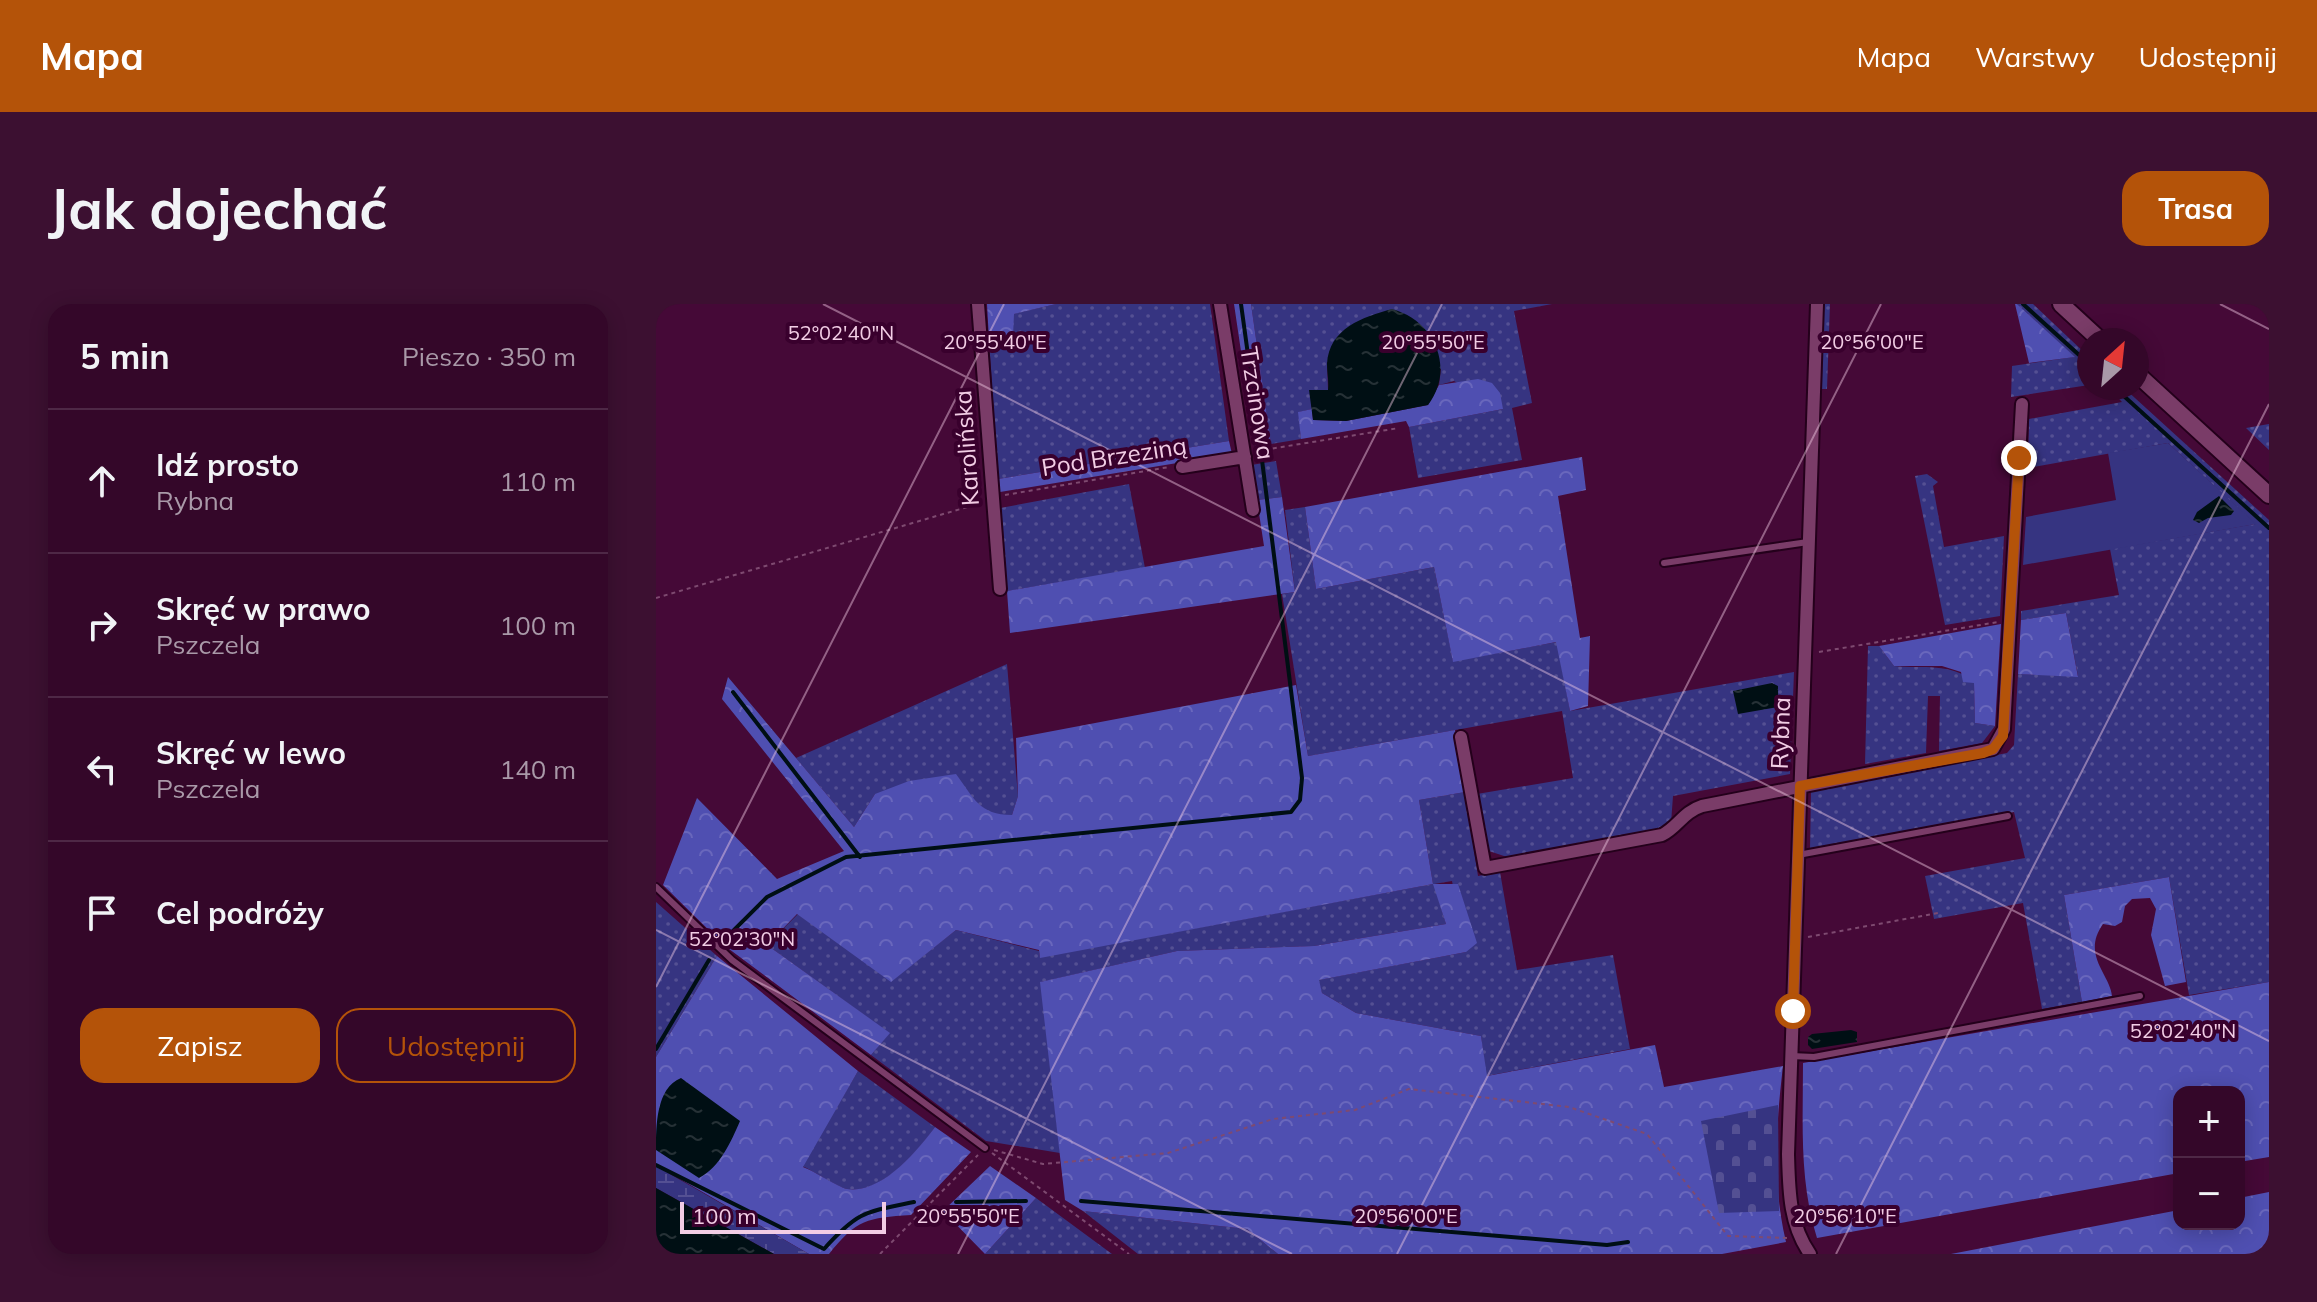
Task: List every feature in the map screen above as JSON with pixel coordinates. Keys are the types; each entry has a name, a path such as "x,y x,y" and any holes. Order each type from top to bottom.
{"street":[{"name":"Karolińska","path":"978,304 1000,589"},
{"name":"Trzcinowa","path":"1220,304 1253,510"},
{"name":"Rybna","path":"1810,1254 1800,1239 1789,1201 1791,1056 1817,304"},
{"path":"2061,304 2087,328"},
{"path":"2149,385 2269,495"},
{"path":"1461,737 1485,868 1662,835 1672,830 1682,815 1702,806 1993,749 2004,729 2022,404"},
{"name":"Pod Brzeziną","path":"1182,467 1244,455"}],"lane":[{"path":"1664,563 1808,542"},
{"path":"1798,855 2008,816"},
{"path":"656,887 732,960 985,1148"},
{"path":"1791,1056 1814,1057 2140,996"}],"path":[{"path":"1244,455 1399,428"},
{"name":"Pod Brzeziną","path":"656,598 976,506 991,497 1182,467"},
{"path":"1805,654 2011,619"},
{"path":"1795,939 1938,913"},
{"path":"985,1148 1043,1164 1168,1153 1273,1119 1355,1110 1409,1089 1424,1090 1569,1107 1647,1134 1728,1236 1800,1239"},
{"path":"880,1254 985,1148"},
{"path":"985,1148 1018,1168 1129,1254"}],"green space":[{"path":"987,304 1056,304 1014,314 1013,336 989,340"},
{"path":"1056,304 1210,304 1229,441 998,479 989,340 1012,336 1013,314"},
{"path":"1234,304 1251,304 1271,444 1255,446"},
{"path":"1251,304 1552,304 1514,311 1532,403 1512,408 1522,460 1418,478 1409,427 1503,409 1454,381 1439,385 1441,369 1327,362 1328,390 1310,390 1312,409 1299,412 1301,439 1271,444"},
{"path":"1823,304 1830,304 1827,389 1822,389"},
{"path":"2017,304 2033,304 2077,346 2077,387 2011,397 2012,366 2074,357"},
{"path":"2017,304 2075,357 2029,363"},
{"path":"1478,379 1492,383 1500,393 1503,409 1409,427 1406,421 1301,439 1298,412 1312,409 1313,420 1346,421 1428,405 1439,385"},
{"path":"2120,400 2137,400 2269,520 2269,982 2189,995 2169,877 2064,895 2082,1002 2042,1009 2023,903 1934,919 1925,876 2025,858 2014,812 1810,850 1811,790 2007,753 2014,745 2018,674 2078,676 2066,613 2021,620 2021,611 2119,595 2110,549 2255,524 2168,443 2028,468 2029,419 2122,402"},
{"path":"2269,424 2269,450 2246,428"},
{"path":"1229,441 1232,454 1000,492 998,479"},
{"path":"2168,443 2256,524 2023,565 2026,517 2116,500 2108,453"},
{"path":"1582,457 1586,490 1558,496 1580,638 1590,636 1588,706 1570,711 1556,642 1453,662 1434,567 1316,589 1305,507"},
{"path":"1276,461 1282,497 1257,500 1251,465"},
{"path":"1927,474 1938,482 1933,486 1944,547 2004,536 2000,616 1945,625 1915,476"},
{"path":"1129,484 1145,568 1007,591 995,509"},
{"path":"1282,497 1295,592 1010,633 1007,591 1264,546 1257,500"},
{"path":"1305,507 1316,589 1434,567 1453,661 1557,642 1570,711 1794,672 1790,774 1673,796 1671,823 1665,829 1507,857 1486,850 1477,794 1573,778 1562,711 1308,756 1282,594 1295,592 1285,510"},
{"path":"2066,613 2078,677 2018,674 2021,620"},
{"path":"2001,624 1995,726 1975,723 1974,683 1963,682 1961,672 1942,666 1894,666 1879,646"},
{"path":"1868,646 1879,646 1894,666 1946,669 1965,676 1974,682 1975,723 1995,726 1982,743 1939,751 1940,696 1928,696 1926,753 1865,764"},
{"path":"1007,664 1018,796 1012,815 992,815 977,803 875,794 854,827 796,758"},
{"path":"728,677 854,827 875,794 909,781 956,774 978,804 992,812 1012,815 1018,796 1016,738 1296,685 1308,756 1455,730 1465,792 1419,800 1433,884 1040,958 1039,950 956,930 891,982 797,914 767,945 890,1033 871,1055 725,946 663,885 697,798 777,879 844,851 722,699"},
{"path":"1465,792 1478,876 1500,872 1517,970 1613,955 1630,1049 1486,1076 1481,1036 1356,1013 1322,993 1318,980 1466,952 1452,881 1434,884 1446,924 1314,946 1177,951 1041,982 1060,1153 986,1141 871,1055 889,1033 767,945 798,914 891,981 956,930 1039,951 1040,957 1433,884 1419,800"},
{"path":"2169,877 2186,982 2165,986 2151,935 2156,909 2150,898 2132,899 2125,906 2122,922 2115,926 2103,924 2097,935 2096,955 2112,996 2082,1002 2064,895"},
{"path":"1433,884 1458,884 1477,943 1466,952 1319,980 1322,993 1356,1013 1481,1036 1487,1076 1655,1045 1664,1087 1783,1066 1777,1154 1779,1198 1786,1242 1722,1254 1278,1254 1247,1229 1083,1211 1065,1200 1040,982 1177,951 1314,946 1446,924"},
{"path":"656,902 717,956 656,1057"},
{"path":"717,956 858,1071 803,1167 843,1188 860,1189 873,1185 897,1169 935,1127 971,1152 911,1215 864,1222 847,1234 829,1254 809,1254 656,1165 656,1057"},
{"path":"2269,982 2269,1157 2245,1161 2245,1086 2173,1086 2173,1174 1817,1238 1805,1173 1803,1063"},
{"path":"858,1071 935,1127 909,1159 885,1178 860,1189 847,1189 802,1166"},
{"path":"1778,1105 1779,1211 1719,1213 1701,1121"},
{"path":"656,1166 809,1254 774,1254 656,1188"},
{"path":"990,1166 1036,1198 985,1254 943,1211"},
{"path":"2269,1192 2269,1254 1951,1254 2173,1211 2173,1230 2245,1230 2245,1197"},
{"path":"1036,1198 1112,1254 985,1254"},
{"path":"1083,1211 1247,1229 1278,1254 1138,1254"}],"water":[{"path":"1392,309 1419,323 1436,347 1440,376 1428,405 1346,421 1313,420 1309,390 1328,390 1327,364 1334,341 1359,320"},
{"path":"2219,496 2234,511 2231,515 2208,518 2199,523 2193,520 2197,512"},
{"path":"1772,683 1778,686 1778,707 1738,714 1733,691"},
{"path":"1857,1032 1857,1042 1812,1049 1808,1045 1808,1037 1812,1034"},
{"path":"681,1078 740,1121 719,1161 699,1178 656,1150 657,1119 662,1099 673,1083"},
{"path":"656,1188 774,1254 656,1254"}],"waterway":[{"path":"1241,304 1260,442"},
{"path":"2023,304 2077,353"},
{"path":"2128,400 2269,528"},
{"path":"725,939 767,897 846,857 1291,812 1300,800 1302,778 1262,460"},
{"path":"733,692 860,857"},
{"path":"656,1049 709,960"},
{"path":"656,1165 824,1249 863,1215 914,1202"},
{"path":"956,1202 1026,1201"},
{"path":"1081,1201 1607,1245 1628,1242"}],"route":[{"path":"1793,1011 1800,786 1983,753 1993,749 2003,736 2019,458"}]}
